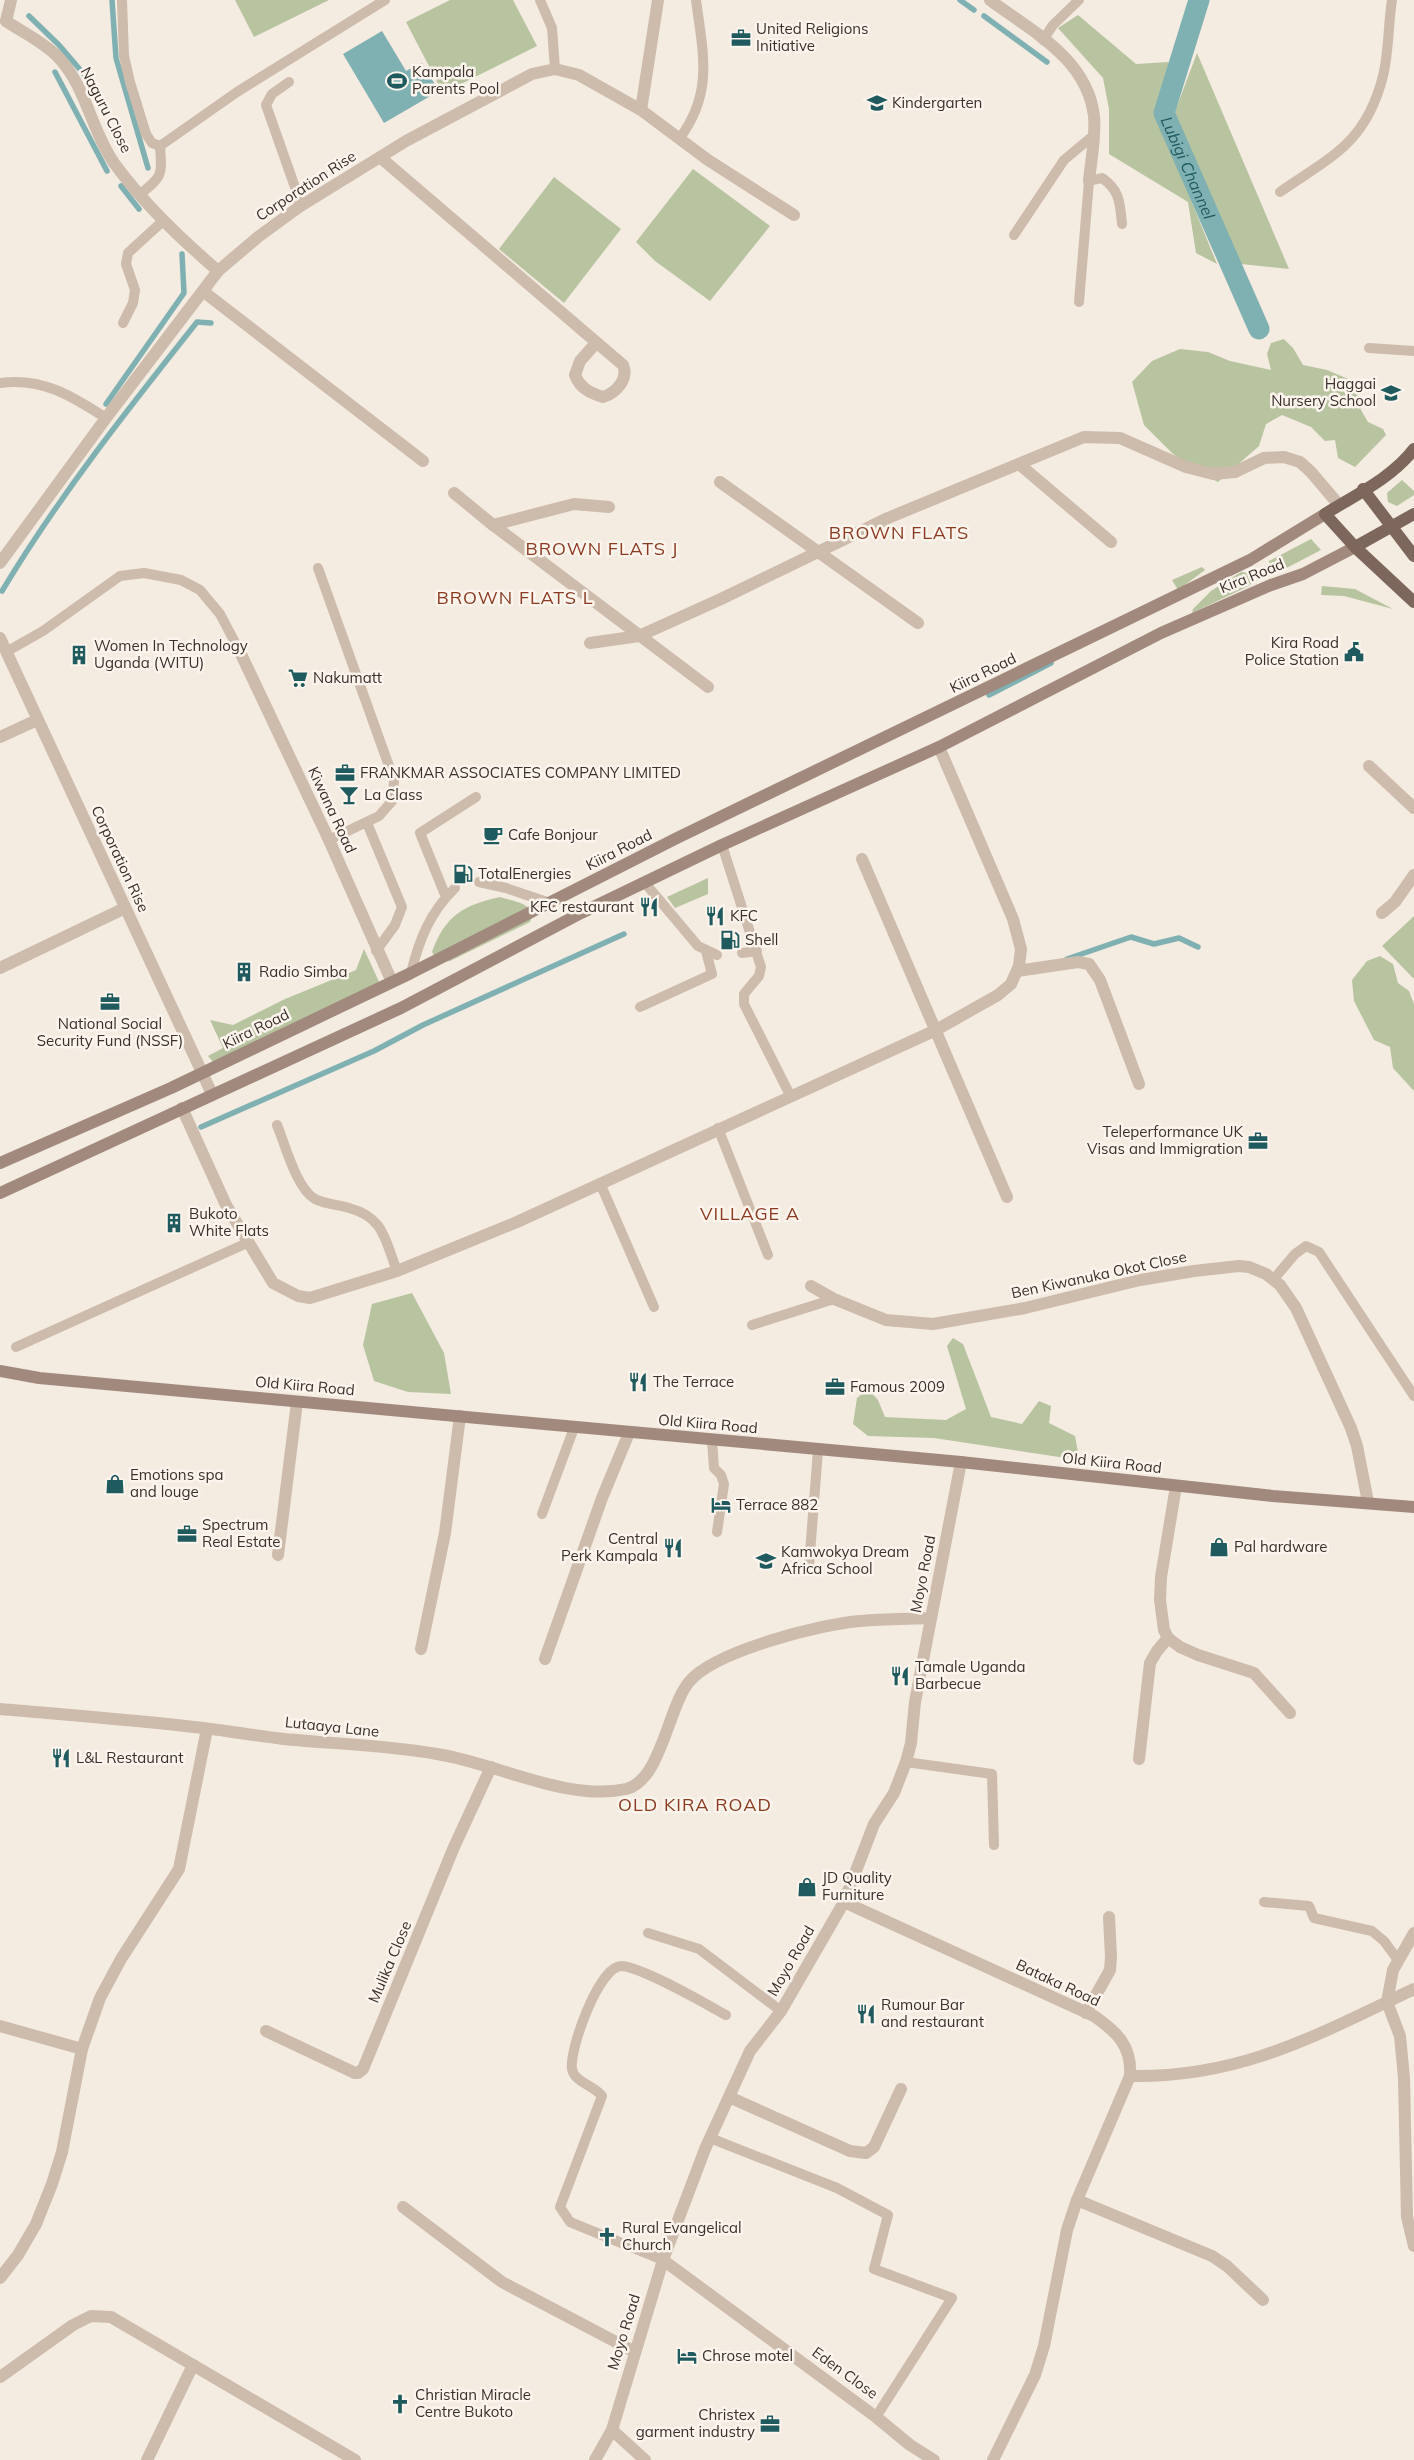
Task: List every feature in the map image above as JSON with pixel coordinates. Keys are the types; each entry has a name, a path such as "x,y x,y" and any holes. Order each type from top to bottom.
{"main road":[{"path":"1414,449 1396,468 1325,514 1355,547 1414,602"},
{"path":"1363,489 1414,556"},
{"name":"Kira Road","path":"1250,560 1325,514"},
{"path":"1355,547 1414,514"},
{"name":"Kira Road","path":"939,747 1161,633 1271,585 1303,574 1355,547"},
{"name":"Kiira Road","path":"0,1163 202,1073 412,973 677,838 1250,560"},
{"path":"0,1193 402,1008 581,913 939,747"},
{"name":"Old Kiira Road","path":"0,1371 39,1378 961,1462 1272,1496 1414,1507"}],"street":[{"path":"3,24 11,0"},
{"path":"641,110 658,0"},
{"path":"990,0 1065,56 1085,87 1094,116 1089,180"},
{"name":"Naguru Close","path":"3,24 50,50 61,61 80,91 108,154 139,195 218,270"},
{"name":"Corporation Rise","path":"0,563 106,418 204,292 218,270 258,236 298,207 406,141 532,74 555,69 579,75 641,110 708,160 794,215"},
{"path":"381,158 596,343"},
{"path":"204,292 423,461"},
{"path":"590,642 638,636 721,599 888,518 1075,440 1100,436 1120,438 1186,467 1213,474 1235,472 1264,458 1284,457 1300,462 1339,505"},
{"path":"1019,464 1112,542"},
{"path":"720,482 918,623"},
{"path":"454,493 638,636 708,687"},
{"path":"493,525 574,504 609,507"},
{"name":"Corporation Rise","path":"0,638 212,1094"},
{"name":"Kiwana Road","path":"240,652 329,840 376,951 392,982"},
{"path":"0,737 37,720"},
{"path":"182,1108 226,1205 247,1243 273,1283 298,1296 310,1298 397,1271 517,1222 790,1095 936,1030 998,995 1011,984 1017,971 1021,950 1013,919 939,747"},
{"path":"1369,766 1414,808"},
{"path":"862,859 1007,1197"},
{"path":"1382,913 1395,902 1414,875"},
{"path":"0,968 125,908"},
{"path":"1017,971 1078,962 1089,964 1100,980 1139,1084"},
{"name":"Ben Kiwanuka Okot Close","path":"811,1286 834,1299 886,1320 933,1324 1025,1308 1140,1280 1239,1266 1256,1269 1273,1280 1286,1293 1296,1308 1351,1428 1357,1446 1368,1502"},
{"path":"278,1555 297,1402"},
{"path":"422,1649 445,1533 460,1416"},
{"path":"545,1659 602,1498 629,1433"},
{"name":"Moyo Road","path":"595,2460 612,2430 662,2260 710,2138 750,2051 781,2011 844,1902 874,1824 894,1793 906,1762 911,1743 915,1702 961,1462"},
{"path":"1176,1486 1161,1576 1162,1620 1168,1638 1180,1647 1198,1655 1254,1673 1290,1713"},
{"name":"Lutaaya Lane","path":"0,1709 435,1753 579,1791 629,1788 640,1782 650,1770 673,1712 688,1682 713,1664 758,1646 816,1629 859,1621 931,1618"},
{"path":"1139,1759 1150,1663 1156,1651 1168,1638"},
{"path":"0,2278 18,2254 36,2224 52,2184 62,2152 82,2049 100,1998 122,1959 179,1869 207,1729"},
{"name":"Mulika Close","path":"266,2031 354,2073 358,2073 363,2069 454,1847 491,1767"},
{"name":"Bataka Road","path":"844,1902 1086,2013 1106,2025 1128,2048 1131,2064 1130,2076 1077,2200 1067,2230 1044,2346 1035,2375 993,2460"},
{"path":"1086,2013 1110,1970 1112,1957 1109,1917"},
{"path":"1414,1933 1393,1970 1387,2002 1400,2036 1410,2196 1407,2217 1414,2246"},
{"path":"1130,2076 1160,2076 1200,2072 1267,2056 1306,2040 1414,1989"},
{"path":"0,2026 82,2049"},
{"path":"729,2097 850,2151 866,2153 874,2147 901,2089"},
{"path":"1077,2200 1212,2256 1227,2266 1263,2300"},
{"path":"403,2207 502,2282 634,2352"},
{"name":"Eden Close","path":"662,2260 876,2417 910,2445 934,2460"},
{"path":"0,2377 73,2325 100,2315 111,2317 355,2460"},
{"path":"147,2460 192,2365"},
{"path":"612,2430 645,2460"}],"lane":[{"path":"122,0 124,56 130,82 146,134 152,143 160,146"},
{"path":"160,146 238,92 385,0"},
{"path":"540,0 552,28 555,69"},
{"path":"679,139 697,109 703,78 696,0"},
{"path":"1043,40 1054,25 1079,0"},
{"path":"1280,192 1346,146 1369,116 1383,75 1392,0"},
{"path":"289,82 272,94 266,105 296,190 298,207"},
{"path":"1014,235 1064,160 1094,135"},
{"path":"139,195 159,179 161,173 160,146"},
{"path":"1079,302 1089,180 1102,178 1116,190 1120,196 1122,224"},
{"path":"123,323 133,303 135,290 126,264 128,253 145,235 164,220"},
{"path":"1369,348 1414,351"},
{"path":"0,383 28,382 56,389 73,396 106,418"},
{"path":"318,568 394,780 393,800 389,807 379,816 329,840"},
{"path":"6,652 43,631 120,576 144,573 181,580 200,590 220,614 240,652"},
{"path":"446,897 420,832 476,796"},
{"path":"366,823 402,907 395,925 376,951"},
{"path":"722,846 761,967 759,976 744,994 744,1004 790,1095"},
{"path":"479,882 506,888 550,903"},
{"path":"645,883 698,946 717,955"},
{"path":"412,973 418,944 439,904 455,888"},
{"path":"640,1007 712,974 706,951"},
{"path":"742,953 757,951"},
{"path":"277,1125 298,1177 307,1191 315,1199 354,1209 368,1215 378,1223 397,1271"},
{"path":"718,1128 768,1255"},
{"path":"600,1183 654,1307"},
{"path":"16,1347 247,1243"},
{"path":"1273,1280 1295,1254 1306,1246 1319,1252 1414,1396"},
{"path":"752,1325 834,1299"},
{"path":"542,1514 574,1428"},
{"path":"712,1440 714,1468 721,1474 724,1484 716,1532"},
{"path":"809,1566 818,1450"},
{"path":"906,1762 992,1774 994,1845"},
{"path":"1264,1902 1309,1906 1314,1918 1372,1931 1384,1941 1398,1960"},
{"path":"648,1933 699,1948 781,2011"},
{"path":"662,2260 570,2222 560,2207 602,2096 598,2090 579,2080 572,2070 572,2058 579,2031 598,1986 608,1972 621,1966 647,1975 726,2015"},
{"path":"710,2138 837,2188 888,2215 874,2269 952,2298 876,2417"}],"green space":[{"path":"235,0 329,0 254,37"},
{"path":"450,0 513,0 537,46 443,93 406,22"},
{"path":"1078,15 1136,64 1169,62 1156,115 1217,264 1196,253 1188,202 1109,154 1109,109 1103,78 1058,28"},
{"path":"1197,53 1289,269 1241,264 1174,114"},
{"path":"693,169 770,226 710,301 655,261 636,242"},
{"path":"554,177 621,229 564,303 499,249"},
{"path":"1284,339 1293,348 1303,365 1327,370 1353,381 1361,410 1368,422 1383,429 1386,435 1355,467 1338,458 1335,440 1325,441 1311,427 1282,415 1266,424 1259,446 1218,482 1194,470 1172,453 1144,425 1132,382 1152,361 1180,349 1208,352 1230,361 1271,370 1267,354 1271,343"},
{"path":"1402,480 1414,491 1414,495 1397,506 1388,502 1387,493"},
{"path":"1311,539 1321,550 1277,573 1270,567 1269,561"},
{"path":"1202,567 1205,570 1178,590 1172,580"},
{"path":"1241,572 1249,573 1253,581 1249,586 1192,613 1193,609 1211,591"},
{"path":"1322,586 1355,589 1393,609 1344,596 1321,595"},
{"path":"708,878 708,894 675,908 667,897"},
{"path":"500,897 528,907 533,915 530,922 450,961 438,962 432,952 449,921 466,908"},
{"path":"1414,916 1414,979 1382,946"},
{"path":"364,949 380,984 215,1064 208,1056 223,1048 210,1020 233,1025 285,999 356,970"},
{"path":"1380,956 1393,964 1398,983 1409,991 1414,1004 1414,1091 1393,1068 1390,1047 1374,1040 1354,1001 1352,980 1367,961"},
{"path":"412,1293 444,1353 451,1394 408,1392 374,1381 363,1345 372,1304"},
{"path":"953,1338 963,1344 991,1417 1022,1424 1039,1401 1051,1406 1049,1423 1075,1436 1079,1458 1059,1457 934,1438 868,1436 853,1424 857,1398 868,1389 878,1400 885,1417 946,1420 966,1409 947,1346"}],"water":[{"name":"Kampala Parents Pool","path":"382,31 406,71 422,63 439,91 384,123 343,54"}],"waterway":[{"path":"112,0 116,58 148,168"},
{"path":"960,0 974,10"},
{"name":"Lubigi Channel","path":"1199,0 1164,113 1259,329"},
{"path":"29,16 59,45 100,93"},
{"path":"984,16 1047,62"},
{"path":"55,72 107,171"},
{"path":"121,186 139,209"},
{"path":"106,404 184,293 182,254"},
{"path":"2,591 47,521 145,387 197,322 211,323"},
{"path":"989,695 1051,663"},
{"path":"201,1127 374,1051 423,1025 624,934"},
{"path":"1067,959 1131,937 1154,944 1179,938 1198,947"}],"place":[{"name":"United Religions Initiative","path":"741,38"},
{"name":"Kampala Parents Pool","path":"397,81"},
{"name":"Kindergarten","path":"877,103"},
{"name":"Haggai Nursery School","path":"1391,393"},
{"name":"Kira Road Police Station","path":"1354,652"},
{"name":"Women In Technology Uganda (WITU)","path":"79,655"},
{"name":"Nakumatt","path":"298,678"},
{"name":"FRANKMAR ASSOCIATES COMPANY LIMITED","path":"345,773"},
{"name":"La Class","path":"349,795"},
{"name":"Cafe Bonjour","path":"493,835"},
{"name":"TotalEnergies","path":"463,874"},
{"name":"KFC restaurant","path":"649,907"},
{"name":"KFC","path":"715,916"},
{"name":"Shell","path":"730,940"},
{"name":"Radio Simba","path":"244,972"},
{"name":"National Social Security Fund (NSSF)","path":"110,1002"},
{"name":"Teleperformance UK Visas and Immigration","path":"1258,1141"},
{"name":"Bukoto White Flats","path":"174,1223"},
{"name":"The Terrace","path":"638,1382"},
{"name":"Famous 2009","path":"835,1387"},
{"name":"Emotions spa and louge","path":"115,1484"},
{"name":"Terrace 882","path":"721,1505"},
{"name":"Spectrum Real Estate","path":"187,1534"},
{"name":"Pal hardware","path":"1219,1547"},
{"name":"Central Perk Kampala","path":"673,1548"},
{"name":"Kamwokya Dream Africa School","path":"766,1561"},
{"name":"Tamale Uganda Barbecue","path":"900,1676"},
{"name":"L&L Restaurant","path":"61,1758"},
{"name":"JD Quality Furniture","path":"807,1887"},
{"name":"Rumour Bar and restaurant","path":"866,2014"},
{"name":"Rural Evangelical Church","path":"607,2237"},
{"name":"Chrose motel","path":"687,2356"},
{"name":"Christian Miracle Centre Bukoto","path":"400,2404"},
{"name":"Christex garment industry","path":"770,2424"}],"district":[{"name":"BROWN FLATS","path":"899,533"},
{"name":"BROWN FLATS J","path":"602,549"},
{"name":"BROWN FLATS L","path":"515,598"},
{"name":"VILLAGE A","path":"750,1214"},
{"name":"OLD KIRA ROAD","path":"695,1805"}]}
